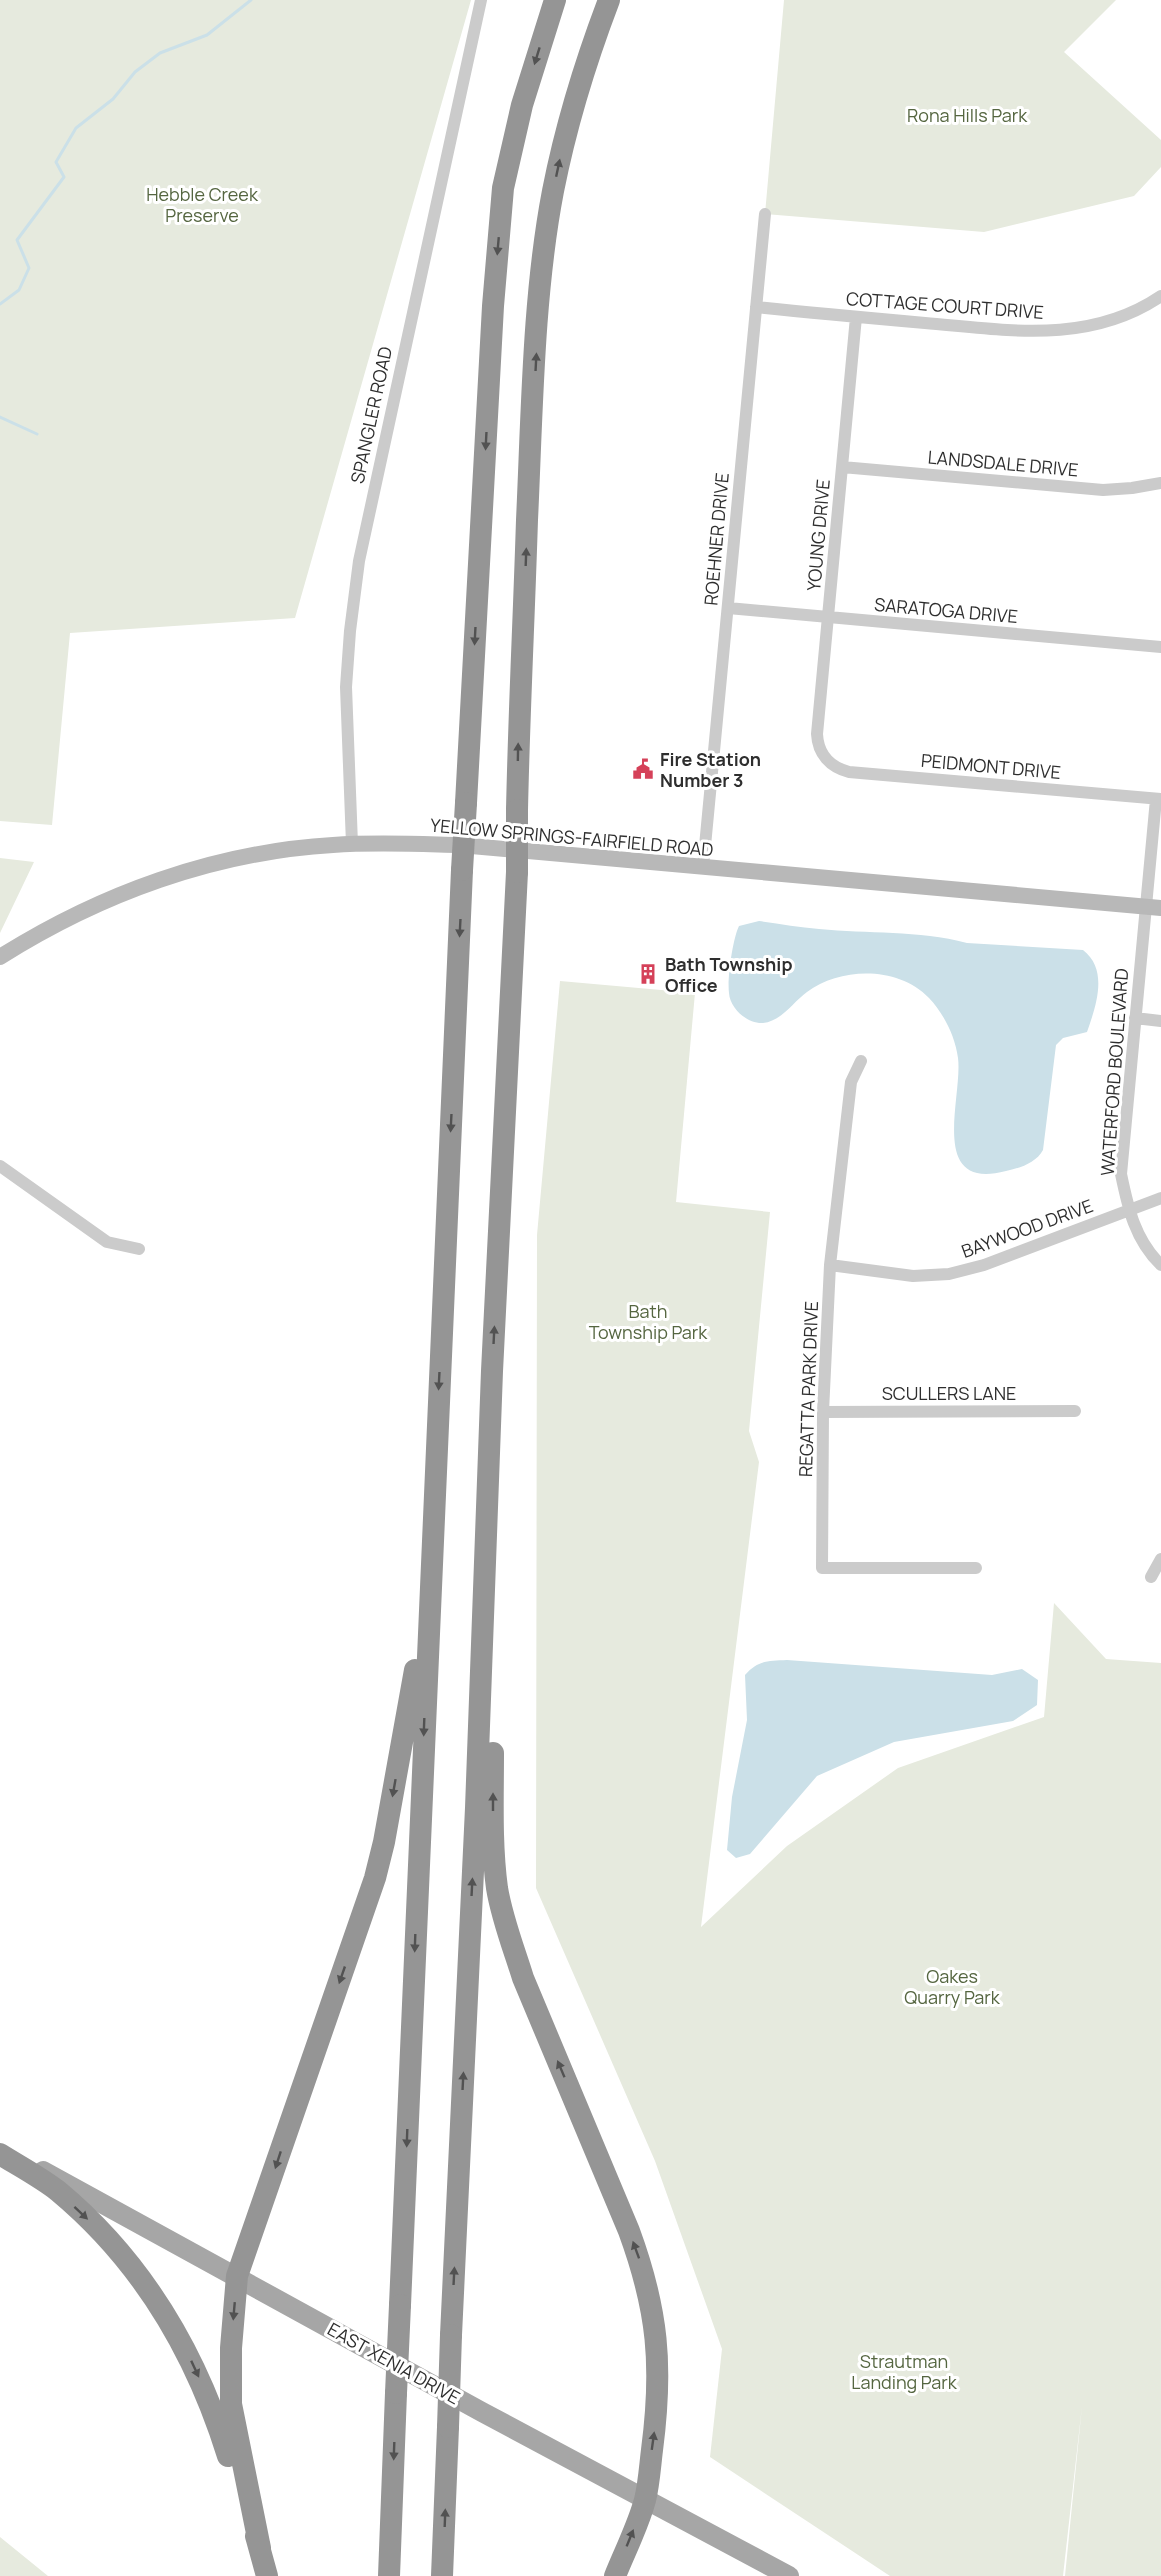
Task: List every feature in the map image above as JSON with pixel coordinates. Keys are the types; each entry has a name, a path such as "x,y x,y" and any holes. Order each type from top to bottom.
{"highway":[{"path":"389,2576 432,1522 462,870 493,306 503,188 522,105 555,0"},
{"path":"442,2576 476,1808 492,1371 517,872 519,693 542,271 553,193 565,136 582,74 609,0"},
{"path":"492,1371 493,1841 498,1890 523,1978 629,2231 648,2290 657,2342 659,2383 645,2499 615,2576"},
{"path":"267,2576 231,2404 231,2348 237,2276 375,1878 384,1842 419,1644 432,1522"},
{"path":"0,2154 56,2189 82,2213 121,2254 155,2298 180,2339 204,2389 260,2548"}],"main road":[{"name":"YELLOW SPRINGS-FAIRFIELD ROAD","path":"0,957 85,909 151,882 260,854 352,844 460,845 1154,907"},
{"name":"EAST XENIA DRIVE","path":"0,2147 472,2406 789,2576"}],"street":[{"name":"SPANGLER ROAD","path":"352,844 346,687 359,561 481,0"},
{"name":"ROEHNER DRIVE","path":"703,867 765,214"},
{"name":"COTTAGE COURT DRIVE","path":"756,307 1030,332 1061,331 1099,324 1120,317 1161,296"},
{"name":"YOUNG DRIVE","path":"823,756 817,734 856,317"},
{"name":"LANDSDALE DRIVE","path":"842,467 1103,490 1161,483"},
{"name":"SARATOGA DRIVE","path":"728,608 1161,647"},
{"name":"PEIDMONT DRIVE","path":"823,756 835,766 849,772 1159,799"},
{"name":"WATERFORD BOULEVARD","path":"1159,799 1154,907 1135,1018 1122,1174 1128,1210 1146,1251 1161,1265"},
{"path":"1135,1018 1161,1021"},
{"name":"REGATTA PARK DRIVE","path":"861,1061 851,1082 830,1265 823,1412 822,1568 976,1568"},
{"path":"0,1166 107,1242 139,1249"},
{"name":"BAYWOOD DRIVE","path":"830,1265 913,1275 950,1274 984,1265 1161,1198"},
{"name":"SCULLERS LANE","path":"823,1412 1075,1411"},
{"path":"1152,1577 1161,1559"}],"green space":[{"name":"Hebble Creek Preserve","path":"0,0 471,0 295,618 70,633 52,825 0,821"},
{"name":"Rona Hills Park","path":"784,0 1116,0 1064,52 1161,140 1161,167 1134,196 984,232 765,214"},
{"path":"0,858 34,862 0,933"},
{"path":"560,981 695,993 676,1202 770,1212 749,1431 759,1462 701,1927 787,1846 898,1768 1044,1717 1054,1603 1106,1659 1161,1663 1161,2576 1065,2576 1082,2406 1063,2576 890,2576 710,2457 722,2349 655,2161 536,1888 537,1235"},
{"path":"0,2537 48,2576 0,2576"}],"water":[{"path":"759,921 837,931 930,936 967,943 1083,950 1091,958 1096,968 1097,1000 1087,1032 1063,1038 1056,1045 1043,1150 1040,1155 1027,1164 1006,1171 981,1174 966,1168 957,1155 954,1137 958,1058 954,1042 944,1018 929,998 902,980 886,975 869,974 852,974 836,978 807,992 782,1015 770,1022 757,1023 736,1010 730,999 729,978 737,932 739,926"},
{"path":"787,1660 992,1675 1022,1669 1038,1680 1037,1705 1013,1721 894,1742 817,1776 750,1854 736,1858 727,1850 732,1797 747,1720 745,1675 759,1664"}],"waterway":[{"path":"0,304 19,290 29,268 17,240 64,177 56,162 76,128 113,99 135,72 160,53 207,35 251,0"},
{"path":"0,417 37,434"}],"place":[{"name":"Fire Station Number 3","path":"643,769"},
{"name":"Bath Township Office","path":"648,974"}],"park label":[{"name":"Bath Township Park","path":"648,1321"},
{"name":"Oakes Quarry Park","path":"952,1986"},
{"name":"Strautman Landing Park","path":"904,2371"}]}
